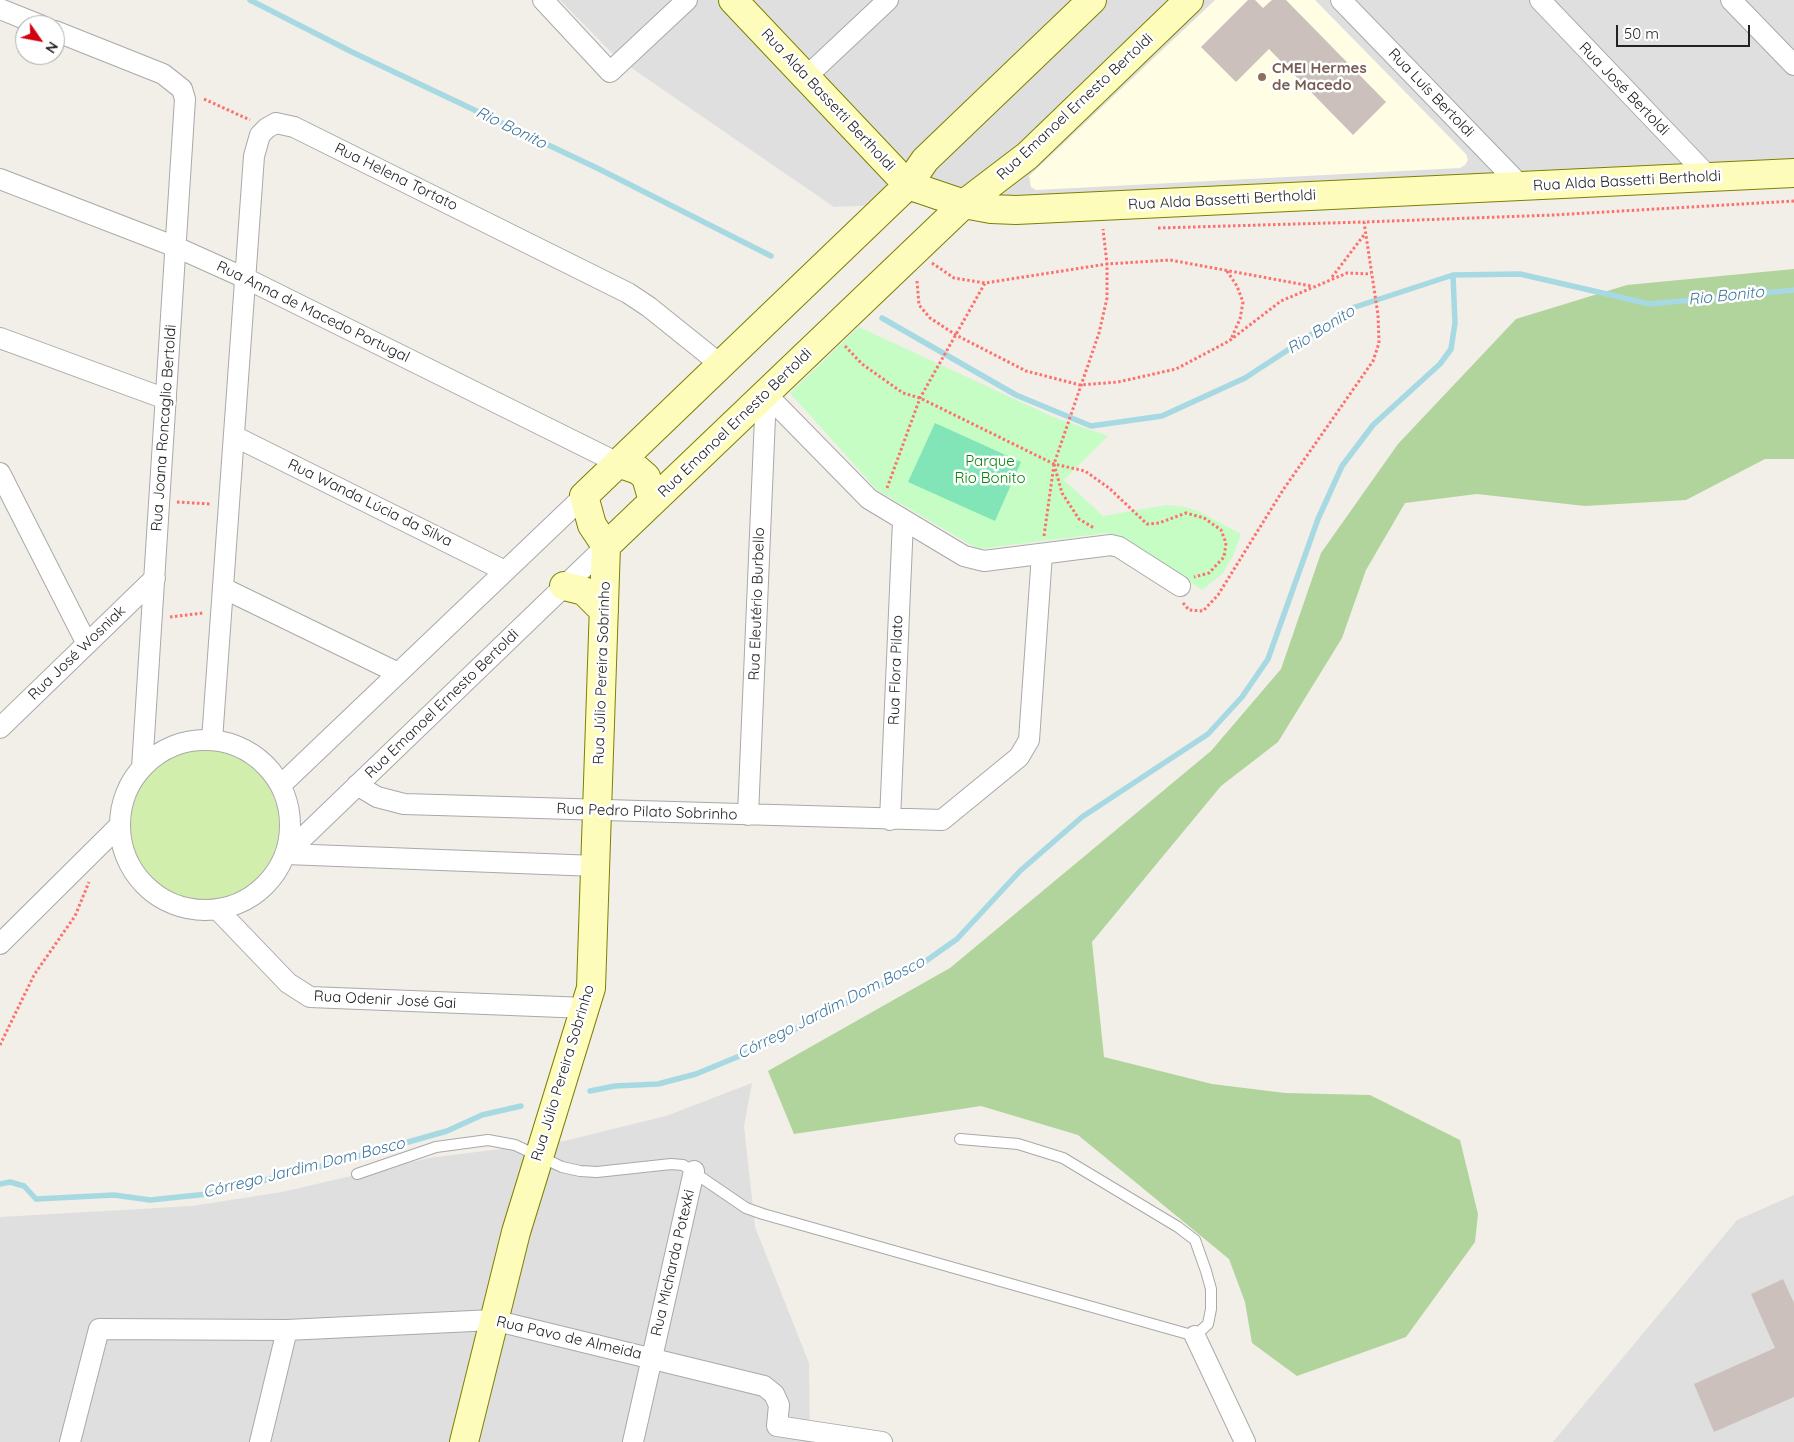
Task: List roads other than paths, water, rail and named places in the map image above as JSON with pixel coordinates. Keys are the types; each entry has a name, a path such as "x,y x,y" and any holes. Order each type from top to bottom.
{"main road":[{"name":"Rua Alda Bassetti Bertholdi","path":"733,0 908,185 964,204 1016,210 1794,173"},
{"path":"606,546 592,525 584,496 908,185 925,160 1092,0"},
{"name":"Rua Emanoel Ernesto Bertoldi","path":"606,546 964,204 1027,156 1189,0"},
{"path":"618,463 638,470 646,477 653,501"},
{"name":"Rua Júlio Pereira Sobrinho","path":"464,1442 493,1320 538,1156 586,1008 593,974 606,546"},
{"path":"564,586 584,591 604,611"}],"street":[{"path":"543,0 610,72 687,0"},
{"path":"806,77 888,0"},
{"name":"Rua Luís Bertoldi","path":"1341,0 1521,186"},
{"name":"Rua José Bertoldi","path":"1540,0 1708,177"},
{"path":"1731,0 1794,65"},
{"path":"0,9 15,15"},
{"name":"Rua Joana Roncaglio Bertoldi","path":"65,35 163,74 182,89 186,109 142,768"},
{"name":"Rua Helena Tortato","path":"246,278 254,156 260,135 276,123 294,127 628,293 649,307 720,364"},
{"name":"Rua Anna de Macedo Portugal","path":"0,179 176,248 246,278 618,463"},
{"path":"212,740 246,278"},
{"path":"0,338 166,399"},
{"path":"766,394 859,491 879,507 974,560 984,561 1103,546 1120,547 1183,580"},
{"name":"Rua Eleutério Burbello","path":"748,815 766,394"},
{"name":"Rua Wanda Lúcia da Silva","path":"234,436 505,571"},
{"path":"0,473 87,644"},
{"path":"281,785 584,496"},
{"name":"Rua Flora Pilato","path":"890,820 903,521"},
{"name":"Rua Emanoel Ernesto Bertoldi","path":"286,854 606,546"},
{"name":"Rua Pedro Pilato Sobrinho","path":"357,785 377,797 404,804 890,820 942,820 1019,757 1029,740 1042,554"},
{"name":"Rua José Wosniak","path":"0,728 155,578"},
{"path":"223,588 398,673"},
{"path":"212,740 240,747 264,762 281,785 289,807 290,831 286,854 275,874 260,892 240,904 218,910 193,911 170,904 149,891 133,872 123,850 119,826 122,805 127,792 142,768 162,751 186,742 212,740"},
{"path":"0,944 119,826"},
{"path":"286,854 596,866"},
{"name":"Rua Odenir José Gai","path":"218,910 288,983 310,997 586,1008"},
{"name":"Rua Micharda Potexki","path":"633,1442 694,1171"},
{"name":"Rua Pavo de Almeida","path":"70,1442 99,1328 287,1330 493,1320 764,1386 774,1394 779,1405 775,1434 882,1442"},
{"path":"260,1442 287,1330"},
{"path":"1195,1336 1245,1442"}],"lane":[{"path":"357,1174 416,1153 466,1142 501,1141 580,1172 671,1164 683,1165 746,1208 763,1214 1195,1336 1208,1324 1211,1309 1211,1289 1195,1240 1178,1227 1063,1158 1018,1144 960,1139"}],"waterway":[{"name":"Rio Bonito","path":"250,0 352,52 599,169 771,256"},
{"name":"Rio Bonito","path":"882,318 1016,395 1091,426 1162,416 1245,378 1352,308 1453,275 1520,274 1650,304 1794,290"},
{"name":"Córrego Jardim Dom Bosco","path":"590,1091 615,1086 658,1084 696,1074 754,1050 916,968 957,939 1020,871 1082,817 1208,734 1242,697 1268,659 1318,519 1342,466 1373,425 1440,364 1451,349 1455,323 1453,275"},
{"name":"Córrego Jardim Dom Bosco","path":"0,1184 10,1182 24,1186 36,1199 114,1195 150,1200 208,1194 334,1163 447,1131 482,1115 521,1106"}],"place":[{"name":"CMEI Hermes de Macedo","path":"1262,77"}],"park label":[{"name":"Parque Rio Bonito","path":"990,470"}]}
